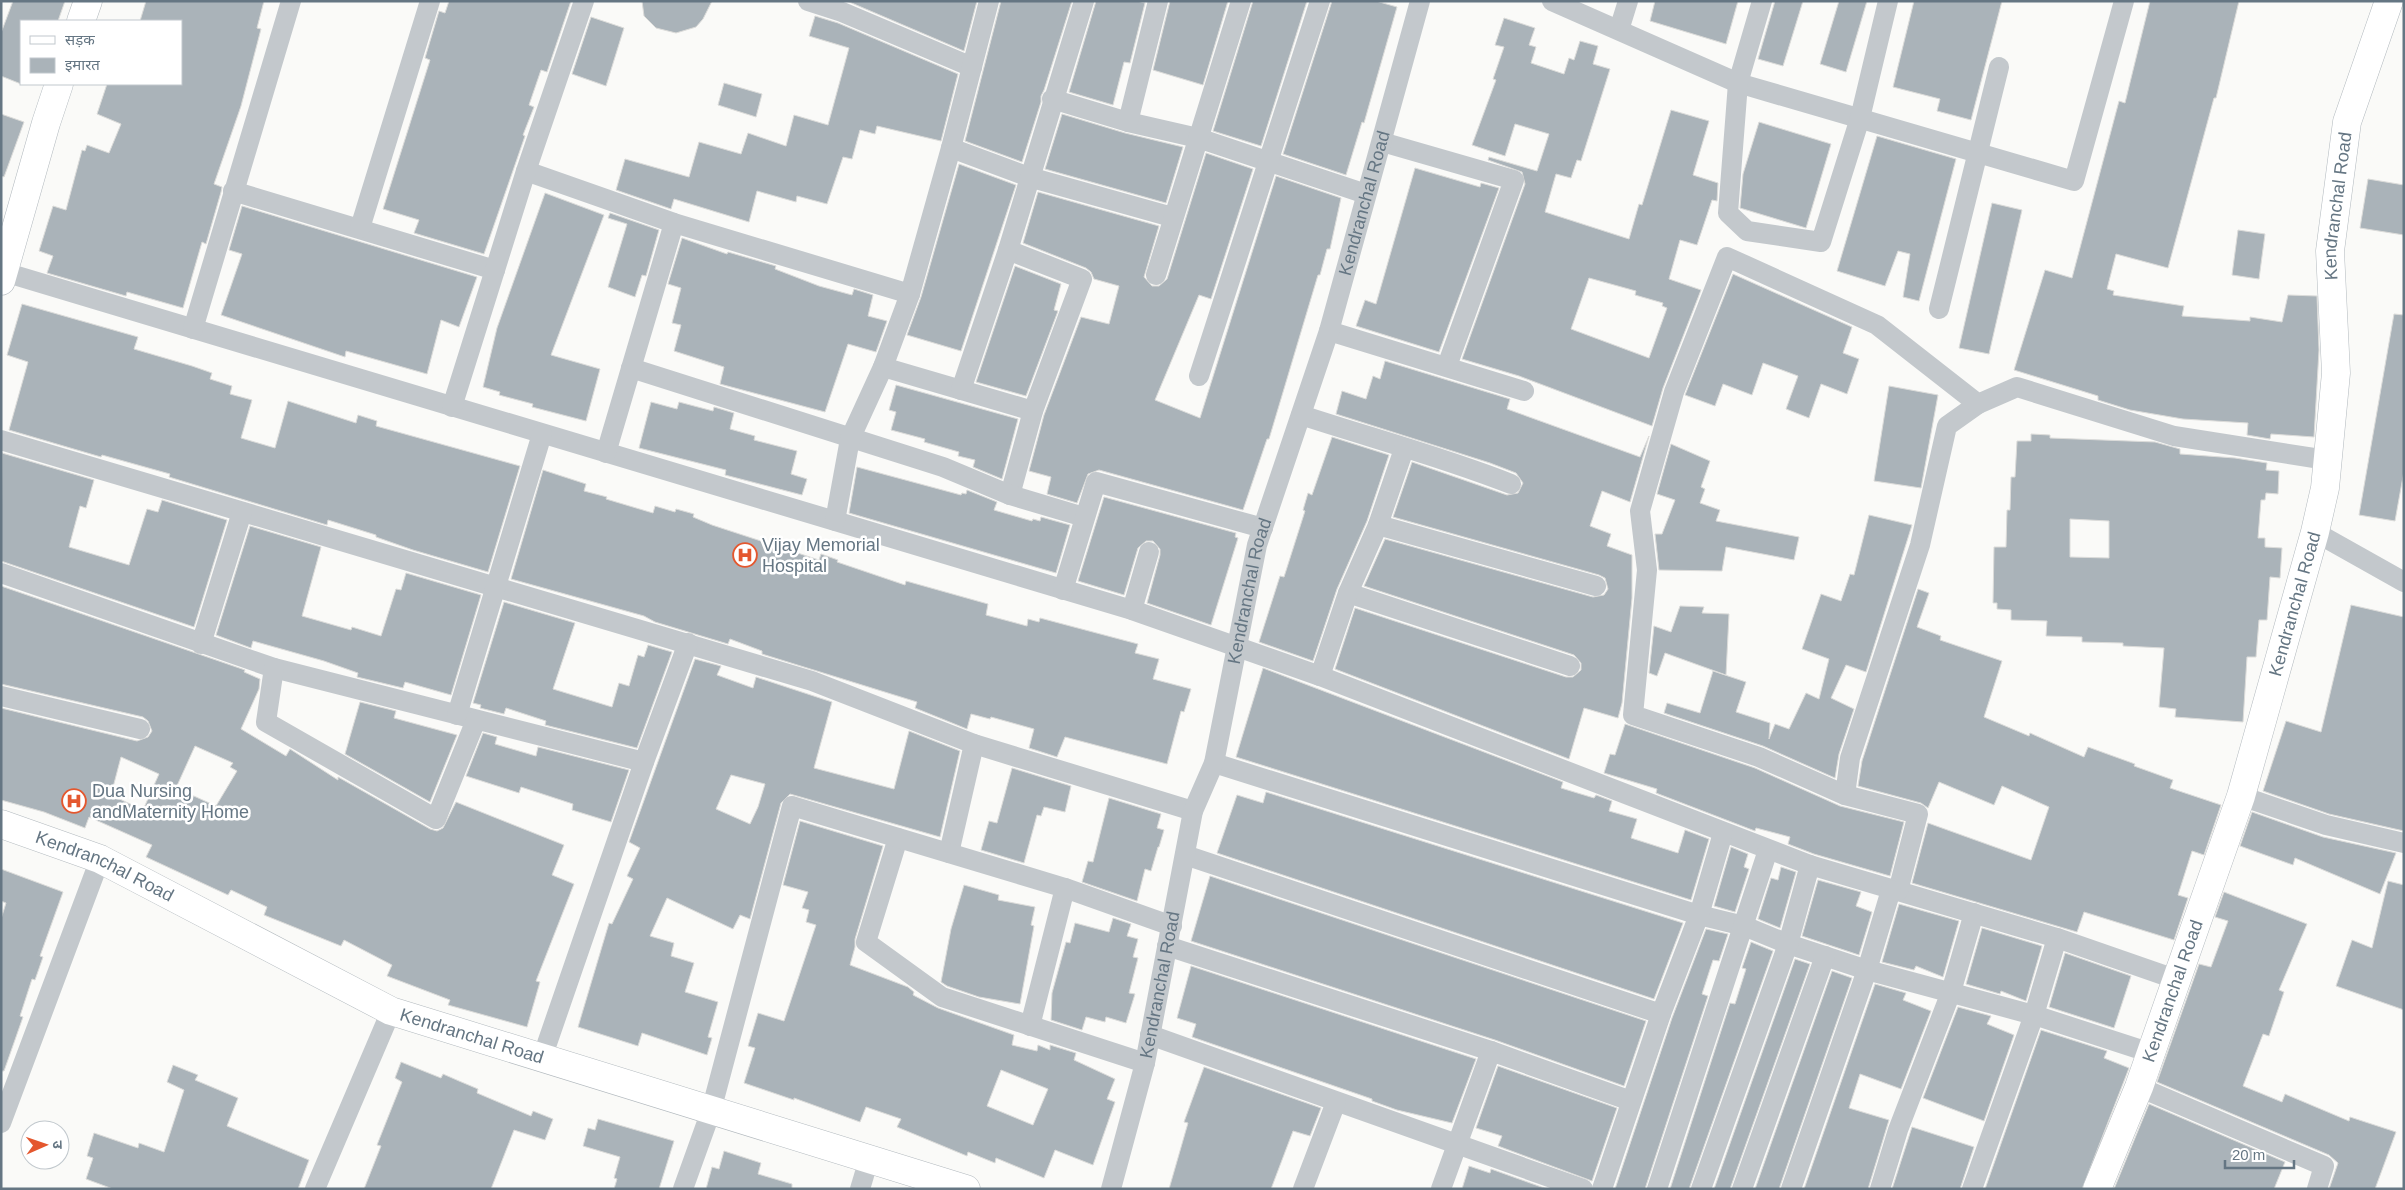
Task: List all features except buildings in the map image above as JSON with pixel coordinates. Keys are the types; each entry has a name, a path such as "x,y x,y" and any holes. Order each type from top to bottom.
{"street":[{"path":"81,20 88,1"},
{"path":"193,329 291,1"},
{"path":"360,228 430,1"},
{"path":"452,407 526,171 584,1"},
{"path":"808,1 842,12 972,67"},
{"path":"835,521 850,440 883,367 910,294 951,148 989,1"},
{"path":"961,390 1008,250 1052,99 1084,1"},
{"path":"1128,122 1158,1"},
{"path":"1156,275 1172,217 1241,1"},
{"path":"1199,376 1320,1"},
{"name":"Kendranchal Road","path":"1111,1189 1145,1063 1193,811 1214,763 1249,577 1263,528 1329,331 1420,1"},
{"path":"1552,1 1738,83 2074,181 2124,1"},
{"path":"1619,30 1628,1"},
{"path":"1762,1 1738,83 1728,213 1747,231 1822,242 1860,118 1888,1"},
{"name":"Kendranchal Road","path":"2097,1189 2151,1053 2175,979 2241,796 2315,532 2325,488 2336,373 2330,251 2348,122 2389,1"},
{"path":"1939,308 1999,67"},
{"path":"59,85 46,123 3,277 193,329 1132,610 1320,676 1810,865 2057,938 2175,979"},
{"path":"1052,99 1128,122 1198,138 1366,194"},
{"path":"1382,142 1514,180 1447,366"},
{"path":"951,148 1030,177 1172,217"},
{"path":"526,171 674,222 910,294"},
{"path":"233,191 495,270"},
{"path":"606,453 674,222"},
{"path":"1008,250 1082,279 1033,411 1010,495"},
{"path":"1791,1189 1894,891 1918,814 1845,795 1759,757 1632,715 1647,570 1640,511 1674,392 1727,257 1877,325 1978,404"},
{"path":"1329,331 1524,391"},
{"path":"883,367 1033,411"},
{"path":"630,368 850,440 943,467 1010,495 1084,517"},
{"path":"1845,795 1850,758 1920,545 1947,426 1978,404 2017,387 2174,436 2328,460"},
{"path":"1301,415 1404,449 1456,462 1511,484"},
{"path":"274,668 266,722 436,819 467,717 496,586 542,434"},
{"path":"1,440 812,681 974,744 1193,811"},
{"path":"1320,676 1348,593 1378,525 1404,449"},
{"path":"1063,590 1096,482 1263,528"},
{"path":"201,644 242,512"},
{"path":"1378,525 1596,586"},
{"path":"2315,532 2404,582"},
{"path":"1132,610 1149,552"},
{"path":"1,573 274,668 644,762"},
{"path":"1348,593 1570,666"},
{"path":"542,1058 644,762 688,643"},
{"path":"1,696 140,729"},
{"path":"949,853 974,744"},
{"path":"1214,763 1699,915 1744,926 1788,944 1867,970 2034,1014 2151,1053"},
{"path":"2241,796 2326,826 2404,844"},
{"path":"683,1189 710,1111 792,806 1065,888 1172,926"},
{"name":"Kendranchal Road","path":"1,824 100,859 391,1011 966,1189"},
{"path":"1602,1189 1661,1014 1699,915 1723,833"},
{"path":"898,838 866,942 942,997 1145,1063"},
{"path":"1657,1189 1768,850"},
{"path":"1185,855 1661,1014"},
{"path":"1,1123 100,859"},
{"path":"1701,1189 1788,944 1810,865"},
{"path":"1030,1026 1065,888"},
{"path":"1880,1189 1898,1130 1951,992 1974,913"},
{"path":"1972,1189 2034,1014 2057,938"},
{"path":"1167,946 1490,1051 1631,1101"},
{"path":"1742,1189 1825,956"},
{"path":"315,1189 391,1011"},
{"path":"1150,1035 1583,1189"},
{"path":"1441,1189 1490,1051"},
{"path":"2138,1087 2324,1166 2318,1189"},
{"path":"1303,1189 1336,1102"},
{"path":"860,1189 869,1159"}],"place":[{"name":"Vijay Memorial Hospital","path":"745,555"},
{"name":"Dua Nursing andMaternity Home","path":"74,801"}]}
